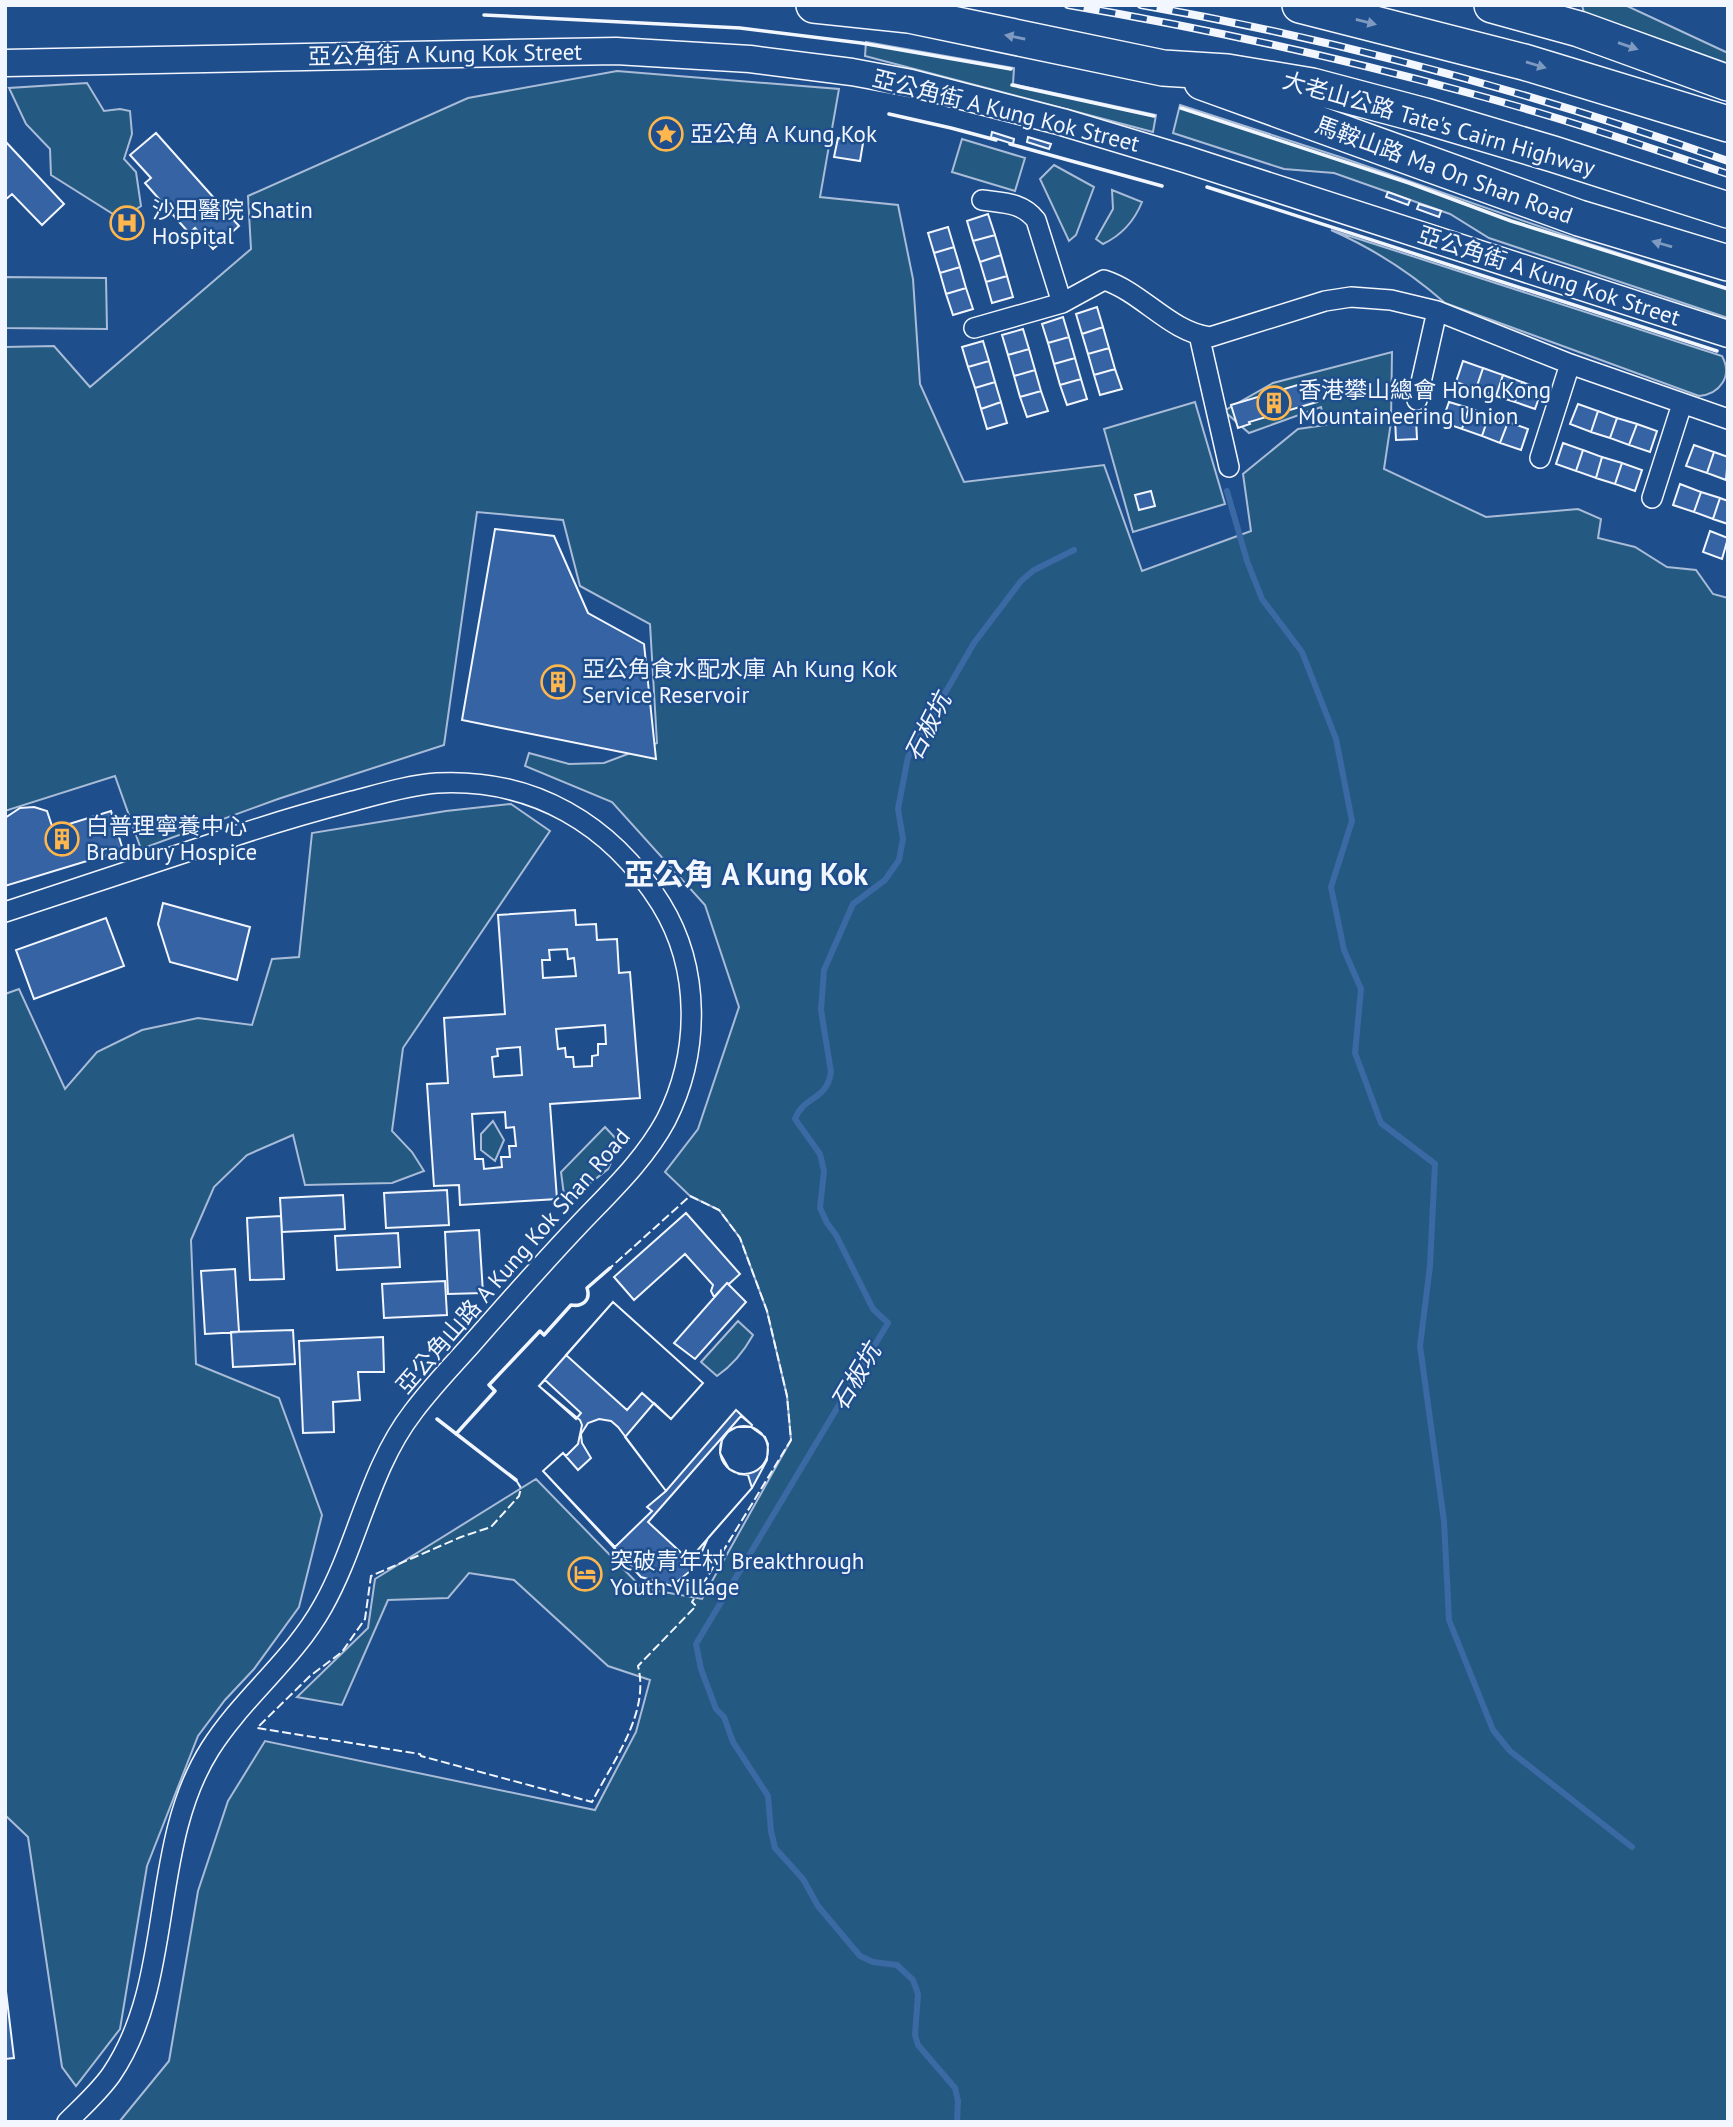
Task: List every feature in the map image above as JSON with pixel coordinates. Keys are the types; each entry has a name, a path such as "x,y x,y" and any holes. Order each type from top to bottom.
{"highway":[{"name":"大老山公路 Tate's Cairn Highway","path":"814,5 909,15 1163,68 1282,79 1425,116 1728,210"},
{"path":"1300,5 1471,47 1728,124"},
{"path":"1492,5 1578,29 1728,83"},
{"name":"馬鞍山路 Ma On Shan Road","path":"1163,68 1578,218 1728,263"}],"main road":[{"name":"亞公角街 A Kung Kok Street","path":"5,63 616,51 737,58 852,72 911,83 1062,122 1728,334"}],"street":[{"path":"982,200 1027,209 1036,220 1062,303"},
{"path":"974,328 1062,303 1104,280 1115,283 1199,335 1210,337 1325,301 1351,297 1391,300 1437,311 1570,364 1728,419"},
{"path":"1417,401 1437,311"},
{"path":"1199,335 1229,467"},
{"path":"1540,458 1570,364"},
{"path":"1652,498 1682,404"},
{"name":"亞公角山路 A Kung Kok Shan Road","path":"5,912 281,820 377,794 435,783 483,785 527,794 562,808 594,827 622,852 648,884 669,918 690,985 693,1026 687,1064 677,1093 664,1122 645,1152 528,1279 410,1416 371,1489 333,1588 321,1610 302,1640 211,1746 195,1776 179,1822 152,1962 135,2027 111,2075 66,2122"}],"shaded area":[{"path":"1582,5 1625,5 1728,53 1728,74 1584,13"},
{"path":"866,42 1014,68 1013,84 1156,115 1153,132 865,56"},
{"path":"617,71 839,89 820,197 898,205 913,279 920,384 964,482 1104,465 1142,571 1251,531 1243,474 1298,429 1326,425 1321,407 1249,433 1224,411 1273,383 1392,352 1391,422 1384,469 1486,517 1578,509 1601,519 1598,538 1635,547 1667,567 1696,570 1713,594 1728,598 1728,2122 119,2122 169,2061 198,1891 228,1801 265,1741 595,1810 636,1732 650,1680 608,1666 514,1580 469,1573 448,1598 388,1600 342,1705 297,1697 368,1628 375,1579 536,1479 642,1588 702,1599 791,1440 787,1396 767,1311 740,1238 719,1210 690,1196 665,1172 698,1129 739,1007 705,905 612,802 525,766 529,753 569,764 604,763 657,743 650,624 580,586 563,520 477,512 444,745 278,799 141,849 115,776 5,811 5,347 54,346 90,387 251,249 248,196 468,98"},
{"path":"87,83 104,111 130,111 132,134 124,159 136,172 141,206 121,219 51,175 50,149 26,124 9,88"},
{"path":"1180,105 1728,288 1728,318 1489,238 1450,214 1334,173 1284,169 1173,133"},
{"path":"962,139 1025,158 1015,191 952,172"},
{"path":"1054,165 1094,187 1076,235 1069,241 1040,179"},
{"path":"1112,190 1142,202 1127,227 1103,244 1096,239 1113,209"},
{"path":"1331,230 1722,356 1725,377 1713,392 1699,396 1445,303 1391,262"},
{"path":"5,277 106,278 107,329 5,328"},
{"path":"1195,402 1225,504 1133,532 1104,429"},
{"path":"511,804 550,831 403,1048 392,1131 412,1152 424,1171 392,1183 305,1185 293,1135 247,1155 214,1187 191,1240 196,1364 279,1398 322,1515 299,1607 254,1669 225,1700 198,1736 147,1866 120,2029 76,2086 62,2067 28,1837 5,1815 5,994 19,989 65,1089 97,1052 142,1030 198,1018 252,1025 272,959 299,957 312,833 446,811"},
{"path":"493,1121 504,1140 495,1161 481,1150 481,1134"},
{"path":"605,1127 620,1143 608,1169 565,1203 561,1172"},
{"path":"738,1321 753,1335 737,1358 717,1376 701,1362"}],"building":[{"path":"992,132 1014,139 1013,144 991,137"},
{"path":"156,133 239,226 213,249 195,228 189,233 145,183 151,178 130,155"},
{"path":"1028,137 1051,144 1049,149 1027,142"},
{"path":"838,138 863,143 860,161 834,157"},
{"path":"5,141 64,204 42,225 12,194 5,200"},
{"path":"1388,192 1410,200 1408,205 1386,197"},
{"path":"1419,204 1441,211 1439,217 1417,209"},
{"path":"988,214 995,235 973,241 967,221"},
{"path":"948,227 954,247 934,253 928,233"},
{"path":"995,235 1001,255 980,262 973,241"},
{"path":"954,247 960,267 940,273 934,253"},
{"path":"1001,255 1007,276 986,282 980,262"},
{"path":"960,267 966,288 946,294 940,273"},
{"path":"1007,276 1013,297 992,303 986,282"},
{"path":"966,288 973,309 953,315 946,294"},
{"path":"1097,307 1103,327 1082,334 1076,314"},
{"path":"1063,317 1069,337 1048,343 1042,324"},
{"path":"1103,327 1109,348 1088,354 1082,334"},
{"path":"1023,329 1029,349 1008,355 1002,335"},
{"path":"1069,337 1075,358 1054,364 1048,343"},
{"path":"983,341 989,361 968,367 962,347"},
{"path":"1109,348 1115,369 1094,375 1088,354"},
{"path":"1029,349 1035,370 1014,376 1008,355"},
{"path":"1075,358 1081,379 1060,385 1054,364"},
{"path":"989,361 995,382 975,388 968,367"},
{"path":"1463,361 1483,368 1476,389 1456,382"},
{"path":"1483,368 1503,375 1496,396 1476,389"},
{"path":"1115,369 1122,389 1100,395 1094,375"},
{"path":"1035,370 1041,391 1020,397 1014,376"},
{"path":"1503,375 1522,382 1515,402 1496,396"},
{"path":"1081,379 1087,399 1067,405 1060,385"},
{"name":"香港攀山總會 Hong Kong Mountaineering Union","path":"1311,381 1317,402 1249,422 1250,424 1238,428 1231,405"},
{"path":"995,382 1001,402 981,409 975,388"},
{"path":"1522,382 1542,389 1535,409 1515,402"},
{"path":"1041,391 1048,411 1027,417 1020,397"},
{"path":"1001,402 1007,423 987,429 981,409"},
{"path":"1449,402 1469,408 1462,429 1442,422"},
{"path":"1578,404 1598,411 1591,432 1570,424"},
{"path":"1469,408 1489,415 1482,436 1462,429"},
{"path":"1598,411 1617,418 1610,438 1591,432"},
{"path":"1489,415 1508,422 1500,443 1482,436"},
{"path":"1395,418 1416,418 1417,439 1396,440"},
{"path":"1617,418 1637,424 1629,445 1610,438"},
{"path":"1508,422 1528,429 1521,450 1500,443"},
{"path":"1637,424 1657,431 1650,452 1629,445"},
{"path":"1563,443 1583,450 1576,471 1556,464"},
{"path":"1694,445 1714,452 1707,473 1686,466"},
{"path":"1583,450 1602,457 1596,478 1576,471"},
{"path":"1714,452 1728,457 1726,480 1707,473"},
{"path":"1602,457 1622,463 1615,484 1596,478"},
{"path":"1622,463 1642,470 1635,491 1615,484"},
{"path":"1680,484 1701,492 1694,512 1673,505"},
{"path":"1151,491 1155,506 1139,510 1135,495"},
{"path":"1701,492 1720,498 1713,519 1694,512"},
{"path":"1720,498 1728,501 1728,524 1713,519"},
{"name":"亞公角食水配水庫 Ah Kung Kok Service Reservoir","path":"495,529 554,536 588,613 644,644 656,759 462,720"},
{"path":"1710,531 1728,538 1722,559 1703,552"},
{"name":"白普理寧養中心 Bradbury Hospice","path":"34,807 47,811 53,829 111,811 123,850 5,886 5,818 20,808"},
{"path":"163,903 250,927 237,980 170,962 158,924"},
{"path":"575,910 576,925 596,924 597,940 617,939 619,973 630,972 640,1098 550,1104 557,1199 460,1205 459,1185 434,1186 427,1084 448,1083 444,1018 505,1014 498,915","holes":["567,949 568,959 574,958 576,976 543,978 542,960 550,960 549,950","605,1025 606,1044 598,1044 598,1055 592,1056 592,1066 574,1067 573,1057 566,1057 565,1048 558,1049 556,1029","520,1047 522,1075 494,1077 492,1057 498,1056 497,1049","505,1112 506,1128 514,1127 516,1146 509,1146 510,1157 501,1157 502,1167 484,1169 483,1159 475,1159 472,1114"]},
{"path":"106,918 124,966 34,999 16,950"},
{"path":"447,1190 449,1225 386,1228 384,1193"},
{"path":"343,1195 345,1229 282,1232 280,1198"},
{"path":"686,1213 740,1274 714,1297 711,1291 713,1285 685,1254 634,1300 614,1277"},
{"path":"281,1216 284,1279 250,1280 247,1218"},
{"path":"479,1230 483,1293 448,1294 445,1232"},
{"path":"398,1233 400,1267 337,1270 335,1236"},
{"path":"235,1269 239,1332 205,1334 201,1271"},
{"path":"445,1281 447,1315 384,1318 382,1284"},
{"path":"727,1283 746,1302 695,1359 674,1343"},
{"path":"613,1302 703,1383 671,1419 642,1393 627,1410 566,1355"},
{"path":"613,1302 703,1383 671,1419 654,1403 625,1437 666,1491 736,1410 751,1427 765,1437 768,1444 767,1460 752,1488 708,1538 695,1567 672,1586 641,1577 543,1471 563,1453 566,1456 578,1444 582,1425 580,1420 539,1386"},
{"path":"293,1330 295,1364 233,1367 231,1332"},
{"path":"383,1337 384,1372 358,1372 360,1400 333,1402 334,1432 303,1433 299,1341"},
{"path":"545,1380 581,1413 576,1419 539,1386"},
{"path":"741,1416 751,1427 737,1427 728,1432 722,1440 720,1453 729,1469 748,1475 752,1488 689,1560 648,1522"},
{"path":"599,1419 611,1421 618,1427 666,1491 647,1507 652,1511 615,1547 543,1471 563,1453 578,1470 591,1458 582,1443 581,1434 588,1423"},
{"path":"744,1426 761,1433 768,1450 761,1467 744,1474 727,1467 720,1450 727,1433"},
{"path":"5,1983 14,2058 5,2059"}],"waterway":[{"path":"1227,491 1247,561 1262,599 1302,652 1336,739 1352,821 1331,887 1344,950 1361,989 1355,1053 1381,1123 1435,1164 1430,1266 1420,1346 1444,1521 1449,1620 1493,1730 1510,1751 1632,1847"},
{"name":"石板坑","path":"957,2122 958,2101 955,2088 918,2045 915,2035 918,1994 913,1980 897,1965 873,1962 860,1956 818,1906 803,1879 775,1848 768,1796 733,1742 724,1717 716,1709 701,1669 696,1644 888,1323 873,1309 820,1208 824,1171 820,1154 795,1119 803,1106 825,1088 831,1072 821,1010 824,970 853,904 885,880 899,860 903,839 898,809 908,757 974,643 1021,581 1034,570 1074,550"}],"railway":[{"path":"1068,5 1169,23 1370,67 1567,121 1728,174"},
{"path":"1141,5 1290,35 1438,71 1584,113 1728,161"}],"fence":[{"path":"516,1480 521,1488 519,1496 491,1527 371,1576 365,1619 342,1652 310,1676 257,1728 420,1754 592,1802 634,1719 639,1701 638,1666 696,1606 692,1602 791,1440 787,1396 767,1311 740,1238 719,1210 690,1196 610,1268"}],"wall":[{"path":"484,15 740,28 861,43 1011,69"},
{"path":"1012,85 1154,116"},
{"path":"1181,108 1409,183 1511,221 1728,289"},
{"path":"889,114 996,140"},
{"path":"1010,144 1162,186"},
{"path":"1207,187 1717,351"},
{"path":"456,1434 495,1391 489,1385 540,1331 544,1335 571,1305 585,1302 588,1296 587,1288 610,1268"},
{"path":"437,1419 516,1480"}],"place":[{"name":"亞公角 A Kung Kok","path":"666,134"},
{"name":"沙田醫院 Shatin Hospital","path":"127,223"},
{"name":"香港攀山總會 Hong Kong Mountaineering Union","path":"1274,403"},
{"name":"亞公角食水配水庫 Ah Kung Kok Service Reservoir","path":"558,682"},
{"name":"白普理寧養中心 Bradbury Hospice","path":"62,839"},
{"name":"突破青年村 Breakthrough Youth Village","path":"585,1574"}],"district":[{"name":"亞公角 A Kung Kok","path":"746,875"}]}
